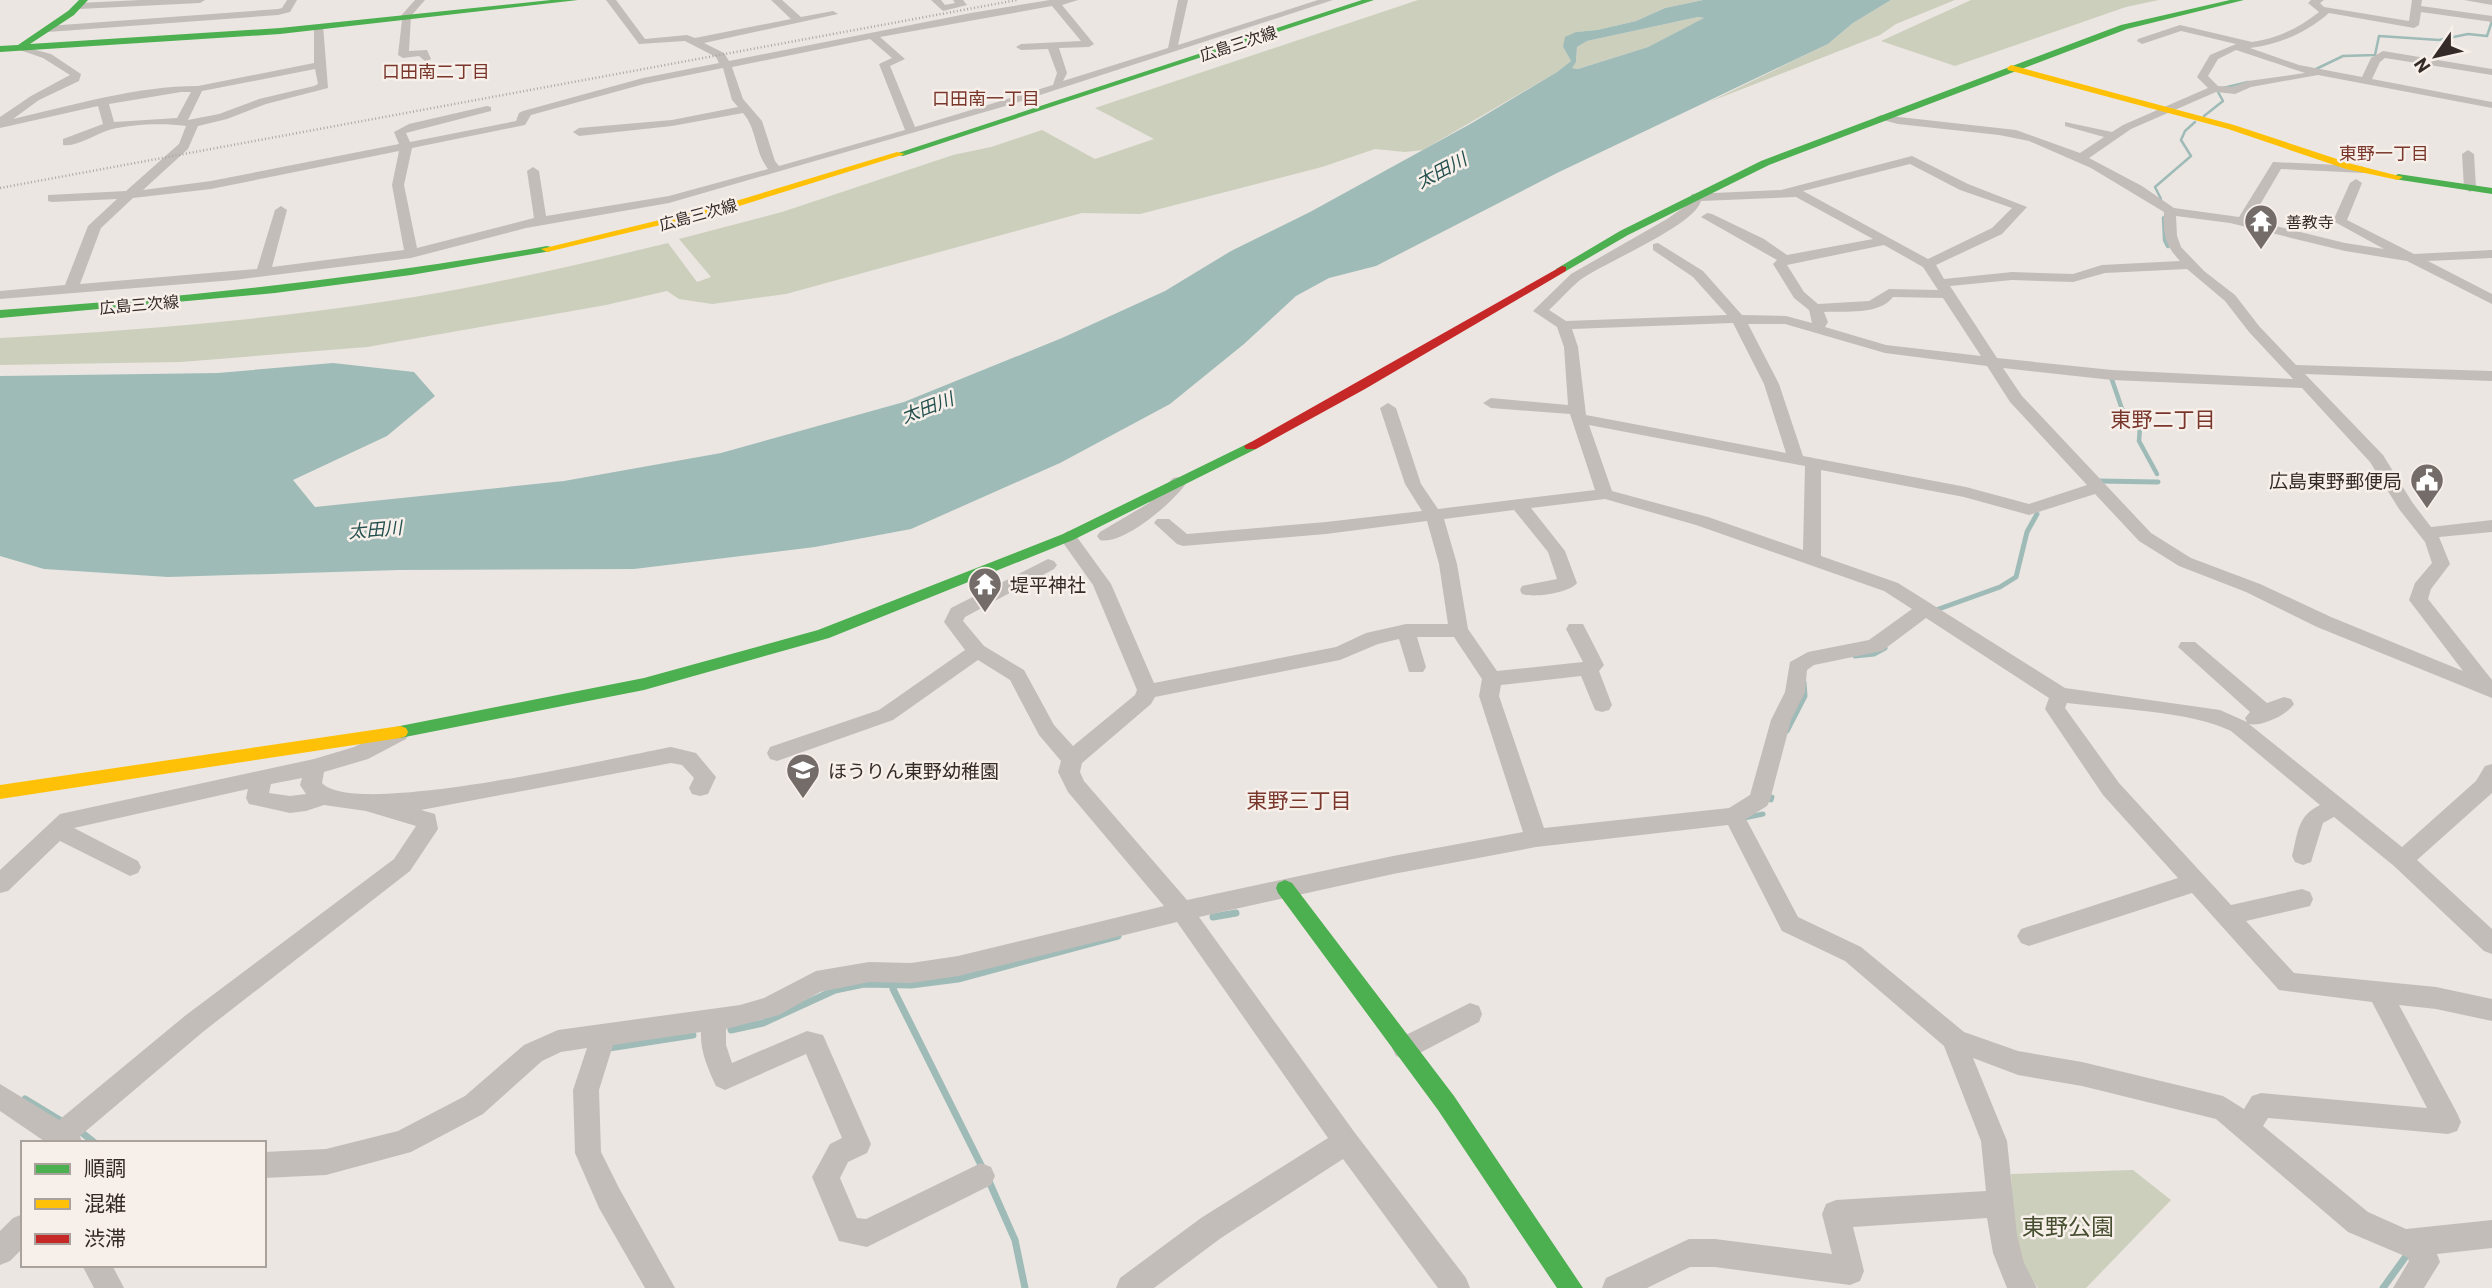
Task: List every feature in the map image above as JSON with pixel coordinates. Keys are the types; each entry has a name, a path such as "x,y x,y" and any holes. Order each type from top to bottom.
{"main road":[{"path":"0,49 319,27 574,0"},
{"name":"広島三次線","path":"0,314 142,304 353,281 527,253 748,193 873,155 1350,0"},
{"name":"広島三次線","path":"0,306 161,294 317,277 612,231 753,199 1370,0"},
{"path":"0,792 404,732 644,684 823,634 1068,537 1179,482 1362,386 1624,233 1765,163 2124,27 2240,0"},
{"path":"21,47 83,2"},
{"path":"2011,68 2231,127 2359,176 2492,191"},
{"path":"1284,888 1447,1103 1571,1288"}],"street":[{"path":"83,2 200,0"},
{"path":"229,34 257,0"},
{"path":"48,29 286,10 292,0"},
{"path":"420,0 405,18 403,55 423,52 426,59"},
{"path":"611,0 643,42 676,38 696,41 716,51 725,64 737,100 756,121 769,162 776,170"},
{"path":"776,0 798,20"},
{"path":"696,41 798,20 835,17 828,0"},
{"path":"936,0 943,8 962,5 958,0"},
{"path":"52,198 129,195 211,186 521,123 523,115 527,113 643,81 871,35 1073,0"},
{"path":"1173,50 1172,43 1183,0"},
{"path":"411,254 492,231 647,205 776,170 1059,86 1328,0"},
{"path":"2469,0 2492,2"},
{"path":"1021,47 1089,44 1054,2"},
{"path":"2320,4 2414,26 2417,4 2492,19"},
{"path":"2216,89 2202,77 2214,57 2234,47 2255,45 2302,30 2325,12 2320,4"},
{"path":"67,142 109,126 179,122 193,124 231,115 263,101 324,86 319,65 319,27"},
{"path":"2142,41 2180,28 2255,45"},
{"path":"871,35 900,59 884,64 911,131"},
{"path":"0,124 35,98 75,79 76,74 60,63 21,47"},
{"path":"1053,47 1062,73 1057,82 1059,86"},
{"path":"2234,47 2297,68 2492,105"},
{"path":"2366,80 2375,60 2383,54 2492,72"},
{"path":"0,124 103,102 181,89 198,89 319,65"},
{"path":"2079,159 2113,136 2163,109 2216,89 2235,91 2248,84 2324,74"},
{"path":"179,122 186,116 198,89"},
{"path":"103,102 109,126"},
{"path":"411,254 398,186 406,148 400,132 414,126 487,109"},
{"path":"579,132 672,123 746,109"},
{"path":"1881,118 2038,140 2148,194 2170,211 2244,222 2345,247 2413,258 2492,254"},
{"path":"70,291 95,226 184,146 193,124"},
{"path":"2069,124 2113,136"},
{"path":"2468,153 2470,188"},
{"path":"1928,264 1997,231 2021,206 1964,187 1912,160 1786,191 1696,197 1693,207 1576,277 1540,311 1563,325 1736,319 1786,320 1885,349 2112,375 2308,384"},
{"path":"2244,222 2277,165 2359,176 2340,221 2492,300"},
{"path":"533,171 541,222"},
{"path":"1786,191 1798,193 1928,264 2016,399 2145,537 2185,562 2253,588 2324,622 2491,693"},
{"path":"264,273 281,210"},
{"path":"2170,211 2170,236 2175,248 2230,298 2254,329 2377,459 2405,505 2433,541 2441,564 2422,587 2418,600 2491,693"},
{"path":"1707,217 1759,242 1785,259"},
{"path":"0,295 264,273 518,238 590,221 603,222 612,231"},
{"path":"1817,327 1821,322 1815,308 1799,295 1780,264 1785,259 1887,241"},
{"path":"1658,247 1697,272 1721,296 1769,374 1805,461 1812,560"},
{"path":"1815,308 1871,305 1883,301 1889,293 1944,289 2023,276 2053,279 2091,276 2102,269 2191,265"},
{"path":"1563,325 1571,347 1578,414 1605,494"},
{"path":"2294,369 2492,376"},
{"path":"1492,403 1578,414 1966,492 2029,510 2098,487"},
{"path":"1388,408 1413,484 1434,516 1448,564 1459,630 1492,679 1489,696 1536,838"},
{"path":"1106,536 1156,506 1171,494 1179,482"},
{"path":"1163,523 1184,540 1434,516 1605,494 1702,521 1891,587 2060,695 2220,717 2238,726 2402,860 2492,944"},
{"path":"1520,506 1556,551 1568,583 1529,590"},
{"path":"2427,533 2492,526"},
{"path":"1068,537 1102,584 1147,690 1144,699 1072,759 1069,772 1076,786 1182,911 1346,1142 1456,1288"},
{"path":"991,589 1048,565"},
{"path":"1015,580 1003,590 958,613 953,622 977,650 1017,676 1046,730 1072,759"},
{"path":"266,1165 326,1162 402,1143 474,1105 533,1053 558,1041 740,1016 771,1007 816,982 869,972 911,973 958,966 1284,888 1536,838 1734,816 1759,800 1782,720 1795,692 1797,667 1808,659 1875,646 1926,608"},
{"path":"1492,679 1588,668 1594,665 1576,629"},
{"path":"1147,690 1160,690 1340,653 1373,638 1406,631 1459,630"},
{"path":"1406,631 1416,667"},
{"path":"2188,647 2275,708 2238,726"},
{"path":"777,753 886,715 977,650"},
{"path":"1588,668 1602,705"},
{"path":"2060,695 2055,709 2111,789 2288,983 2436,998 2492,1010"},
{"path":"0,884 68,820 314,767 361,753 404,732"},
{"path":"366,803 429,801 671,755 689,759 705,777 700,788"},
{"path":"0,1096 65,1139 195,1023 402,864 427,829 427,820 366,803 321,796 311,785 314,767"},
{"path":"2402,860 2484,787 2492,772"},
{"path":"261,779 257,797 274,803 309,805 321,796"},
{"path":"2303,856 2313,818 2334,807"},
{"path":"1734,816 1790,924 1853,954 1955,1040 2018,1063 2082,1074 2223,1108 2358,1222 2406,1243 2492,1234"},
{"path":"58,830 130,867"},
{"path":"2029,936 2196,882"},
{"path":"2227,916 2302,899"},
{"path":"2246,1129 2260,1105 2448,1122 2380,994"},
{"path":"1405,1048 1469,1014"},
{"path":"714,1020 713,1045 725,1078 807,1042 814,1043 858,1144 839,1153 826,1177 849,1231 867,1233 981,1176"},
{"path":"603,1036 586,1090 588,1153 609,1198 661,1288"},
{"path":"1955,1040 1958,1056 1994,1139 2002,1239 2014,1275 2023,1288"},
{"path":"1130,1288 1211,1228 1346,1142"},
{"path":"1616,1288 1689,1253 1715,1252 1850,1271 1836,1214 2001,1204"},
{"path":"0,1251 21,1230"},
{"path":"2407,1288 2426,1262 2414,1242"},
{"path":"97,1267 110,1288"}],"green space":[{"path":"1418,0 1703,0 1665,8 1636,21 1576,32 1563,47 1571,61 1557,72 1423,150 1405,152 1375,149 1322,167 1140,214 1082,213 786,294 712,304 679,299 667,291 606,305 367,347 181,362 0,365 0,338 287,315 382,302 525,276 668,243 697,282 711,277 679,239 782,212 953,155 991,147 1042,130 1095,159 1154,139 1095,108"},
{"path":"1891,0 1955,0 1896,24 1880,35 1709,102 1828,44 1853,23"},
{"path":"1971,0 2159,0 2126,7 1955,66 1881,41"},
{"path":"1698,17 1705,18 1648,47 1578,69 1571,68 1576,62 1577,47 1587,41"},
{"name":"東野公園","path":"2133,1170 2171,1200 2086,1288 2038,1288 2015,1256 2011,1174"}],"water":[{"name":"太田川","path":"1703,0 1891,0 1853,23 1828,44 1557,173 1376,266 1329,278 1296,296 1244,344 1170,404 1060,463 911,529 815,547 634,569 399,570 168,577 44,569 0,556 0,376 218,373 333,363 414,372 435,396 387,436 293,480 315,507 564,481 721,453 904,402 1062,338 1165,291 1231,251 1310,212 1472,123 1557,72 1571,61 1563,47 1565,37 1576,32 1636,21 1665,8","holes":["1698,17 1704,18 1648,47 1578,69 1572,68 1576,62 1577,47 1587,41"]}],"waterway":[{"path":"2314,70 2343,56 2375,55 2379,36 2439,40 2468,34 2487,36 2492,21"},
{"path":"2223,88 2248,82"},
{"path":"2204,116 2223,101 2218,92"},
{"path":"2161,199 2155,187 2191,156 2181,140 2185,131 2195,122"},
{"path":"2164,218 2165,240 2168,246"},
{"path":"2111,377 2122,409 2140,427 2139,441 2157,474"},
{"path":"2098,481 2158,482"},
{"path":"1936,610 2000,587 2016,577 2027,532 2037,514"},
{"path":"1855,656 1874,654 1885,648"},
{"path":"1787,731 1805,696 1804,682"},
{"path":"1744,818 1763,814"},
{"path":"1213,917 1236,913"},
{"path":"895,985 958,979 1118,936"},
{"path":"731,1030 763,1023 835,990 864,984 895,985"},
{"path":"895,985 893,989 982,1167"},
{"path":"609,1048 693,1035"},
{"path":"25,1099 63,1122"},
{"path":"81,1132 92,1141"},
{"path":"988,1179 1015,1240 1025,1288"},
{"path":"2383,1288 2409,1252"}],"railway":[{"path":"0,188 1017,0"}],"traffic: fast":[{"path":"21,47 71,13 84,0"},
{"path":"0,49 280,31 574,0"},
{"path":"900,154 1370,0"},
{"path":"1562,269 1624,233 1765,163 2124,27 2240,0"},
{"path":"2398,177 2492,191"},
{"path":"0,314 275,290 411,272 547,249"},
{"path":"400,732 644,684 823,634 1068,537 1251,446"},
{"path":"1285,888 1446,1103 1571,1288"}],"traffic: slow":[{"path":"2011,68 2231,127 2350,167 2398,177"},
{"path":"547,249 732,205 900,154"},
{"path":"0,792 400,732"}],"traffic: jam":[{"path":"1251,446 1361,386 1562,269"}],"place":[{"name":"善教寺","path":"2261,251"},
{"name":"広島東野郵便局","path":"2427,510"},
{"name":"堤平神社","path":"985,614"},
{"name":"ほうりん東野幼稚園","path":"803,800"}],"district":[{"name":"口田南二丁目","path":"436,71"},
{"name":"口田南一丁目","path":"986,98"},
{"name":"東野一丁目","path":"2384,153"},
{"name":"東野二丁目","path":"2163,418"},
{"name":"東野三丁目","path":"1299,799"}]}
